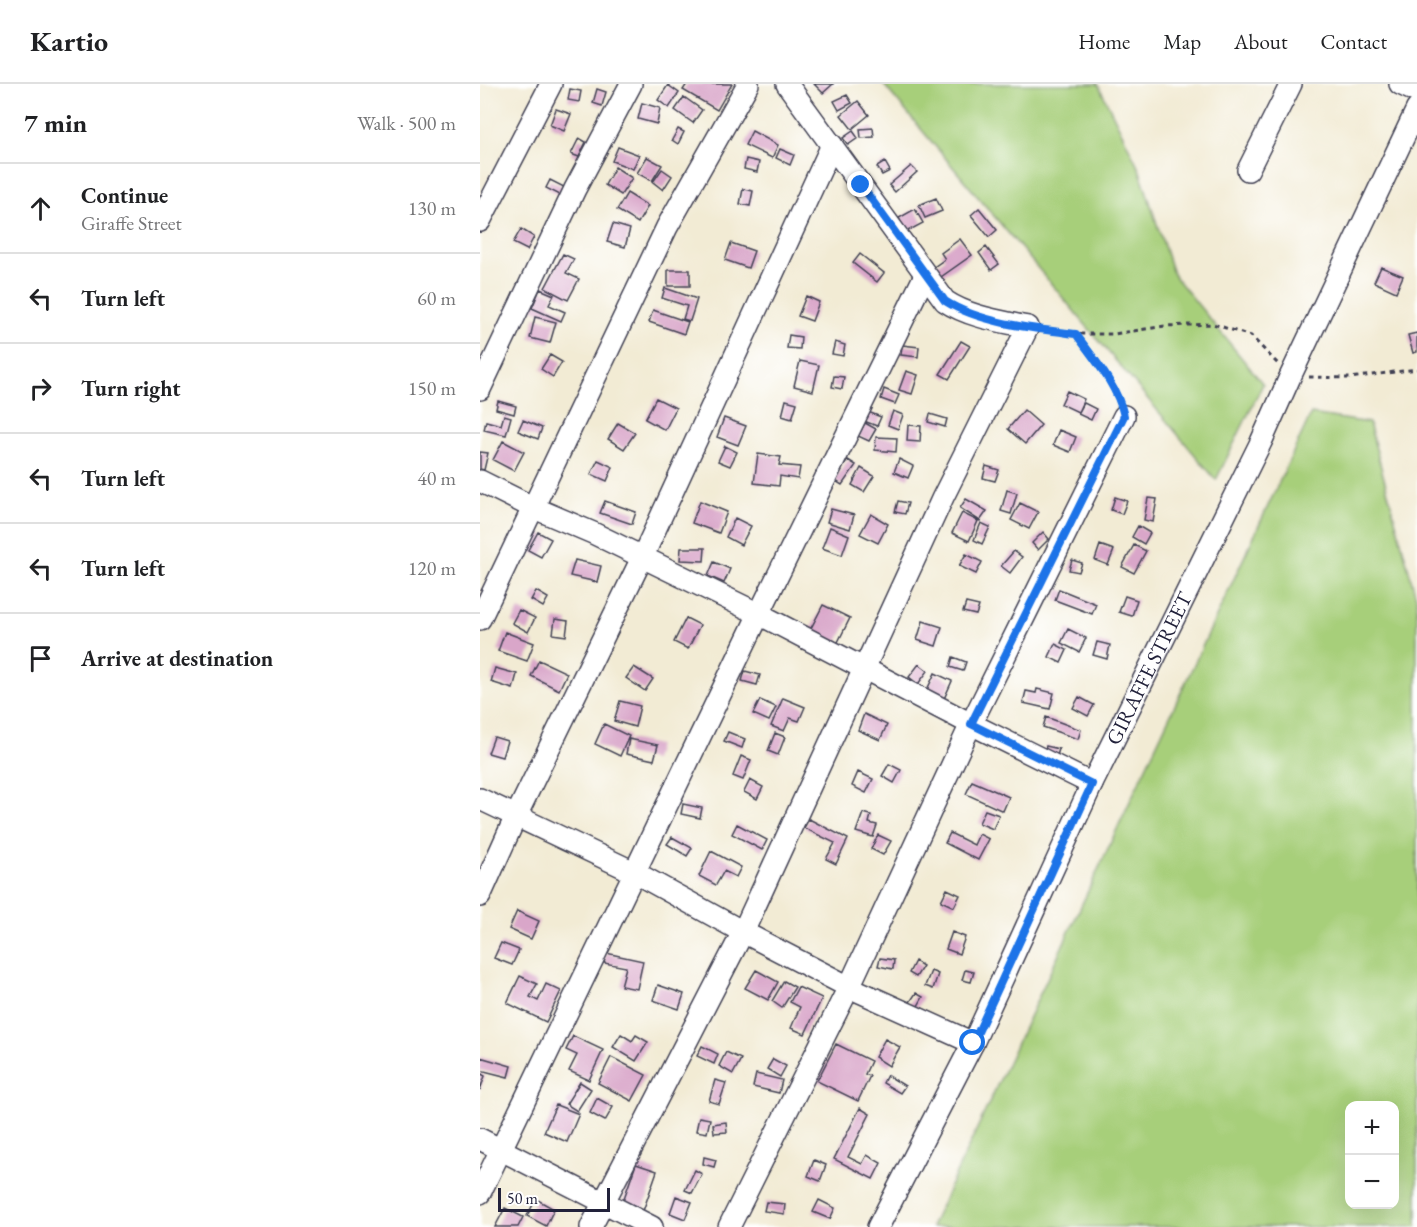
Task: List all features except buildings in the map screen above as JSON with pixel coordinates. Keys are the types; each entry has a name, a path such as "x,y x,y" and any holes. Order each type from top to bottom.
{"street":[{"path":"480,221 551,84"},
{"path":"480,389 575,189 632,84"},
{"path":"480,619 667,227 748,84"},
{"path":"591,1227 743,932 943,497 1028,327 957,308 945,301 787,84"},
{"path":"1248,170 1291,84"},
{"path":"1400,84 1417,92"},
{"name":"GIRAFFE STREET","path":"878,1227 973,1043 1092,784 1261,442 1417,109"},
{"path":"480,896 516,816 642,558 832,146"},
{"path":"480,1193 925,274"},
{"path":"729,1227 849,987 971,724 1124,416"},
{"path":"480,481 759,614 1092,784"},
{"path":"480,799 634,873 849,987 973,1043"},
{"path":"480,1139 652,1227"}],"path":[{"path":"1028,327 1076,334 1114,334 1165,326 1214,324 1251,336 1290,377 1350,378 1417,369"},
{"path":"1076,334 1108,379 1121,403 1124,416"}],"green space":[{"path":"883,84 1098,84 1139,168 1173,274 1263,384 1216,480"},
{"path":"1311,414 1369,423 1417,600 1417,1227 931,1227"}],"route":[{"path":"861,185 945,301 969,313 1028,327 1076,334 1108,379 1121,403 1124,416 971,724 1092,784 973,1043"}]}
